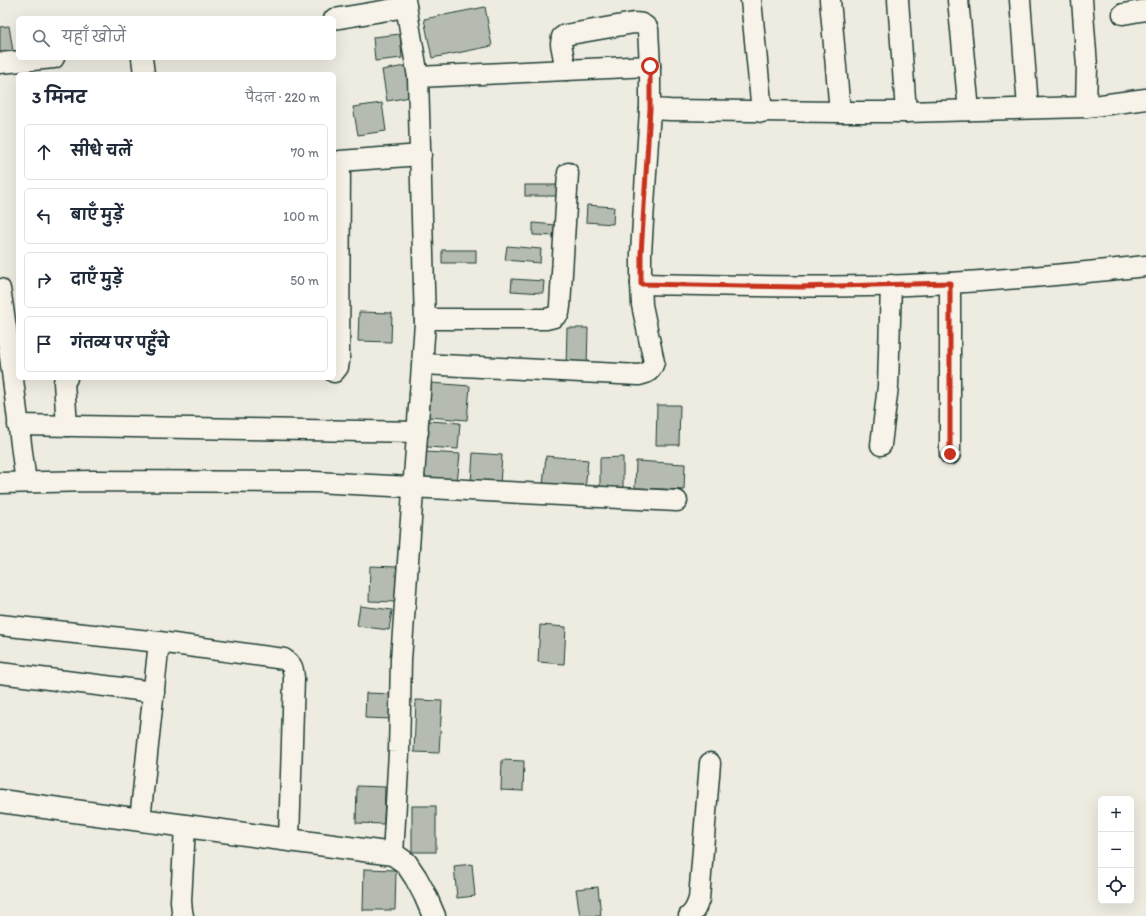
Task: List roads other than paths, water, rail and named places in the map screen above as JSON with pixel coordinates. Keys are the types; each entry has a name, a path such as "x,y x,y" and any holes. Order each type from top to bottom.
{"street":[{"path":"751,0 762,112"},
{"path":"830,0 840,112"},
{"path":"898,0 906,112"},
{"path":"958,0 969,110"},
{"path":"1020,0 1028,108"},
{"path":"1082,0 1087,66 1086,107"},
{"path":"336,19 406,4 418,77 425,319 401,660 399,752 394,854"},
{"path":"1123,14 1146,10"},
{"path":"423,364 639,375 652,369 654,362 642,305 641,284 641,254 650,109 648,29 645,25 634,23 565,35 562,37 561,44 566,70"},
{"path":"0,63 32,60"},
{"path":"142,60 144,72"},
{"path":"418,77 650,66"},
{"path":"650,109 762,112 906,112 1086,107 1146,99"},
{"path":"336,370 338,368 339,361 337,161 421,155"},
{"path":"425,319 546,319 554,317 559,313 568,173"},
{"path":"641,284 799,287 950,283 1069,274 1146,266"},
{"path":"950,283 950,454"},
{"path":"881,445 888,386 891,285"},
{"path":"0,289 7,327 12,416 26,482"},
{"path":"65,380 67,426"},
{"path":"12,416 67,426 418,432"},
{"path":"0,483 92,481 315,482 677,501"},
{"path":"0,625 159,642 284,659 290,663 293,668 294,678 289,839"},
{"path":"140,820 159,642"},
{"path":"0,673 154,692"},
{"path":"689,916 692,914 699,899 710,763"},
{"path":"0,801 394,854 406,863 416,878 434,916"},
{"path":"183,916 181,901 185,826"}]}
